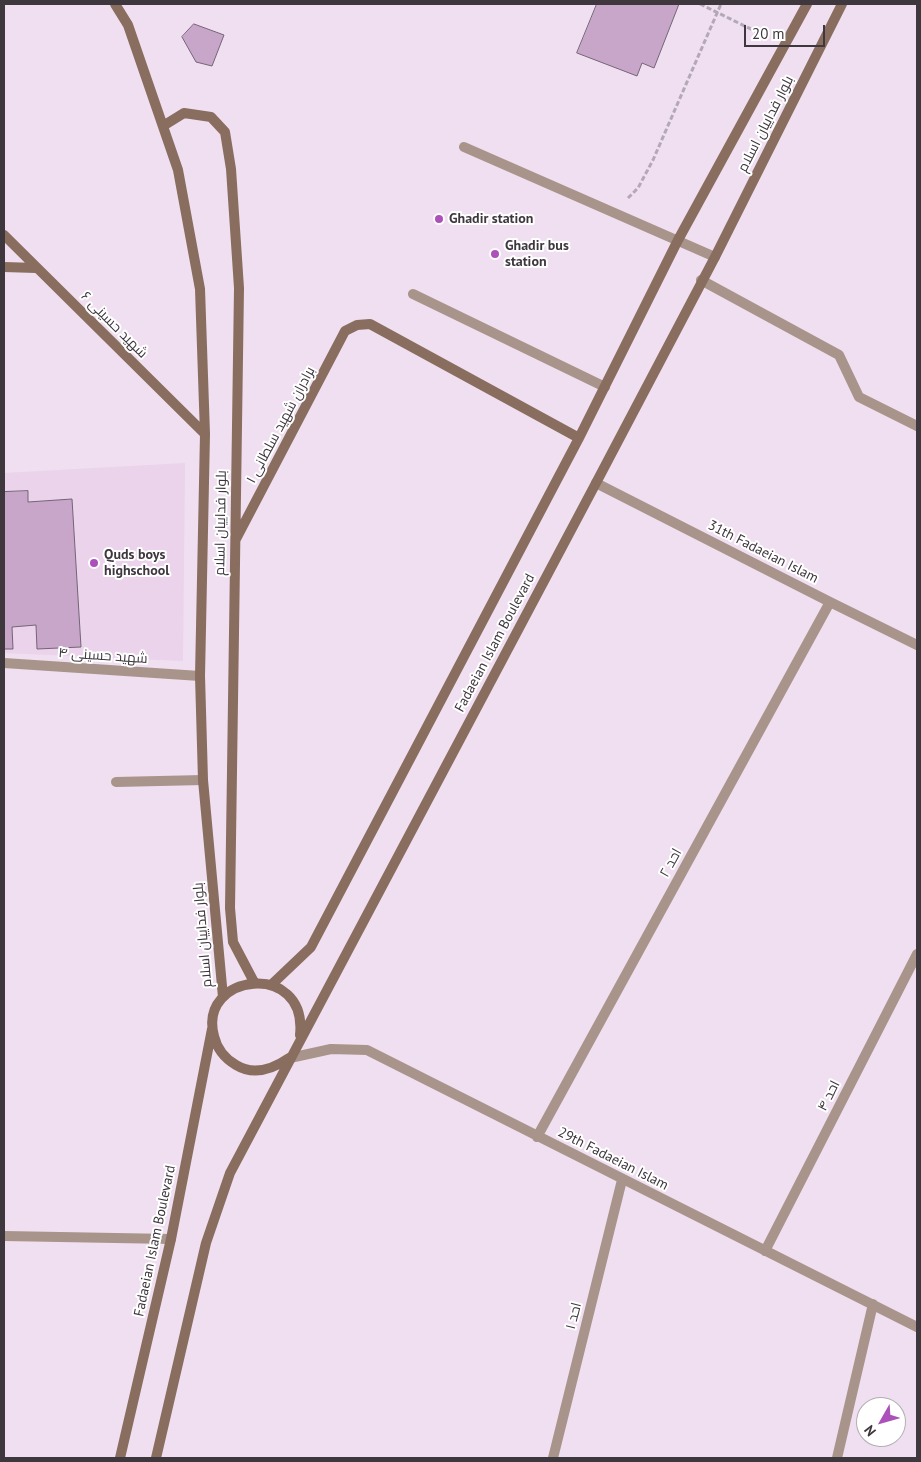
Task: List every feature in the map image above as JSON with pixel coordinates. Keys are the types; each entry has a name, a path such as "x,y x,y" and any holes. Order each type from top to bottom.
{"main road":[{"name":"بلوار فداییان اسلام","path":"115,4 128,26 178,170 200,289 205,434 200,676 203,780 223,997"},
{"name":"بلوار فداییان اسلام","path":"678,240 786,46 807,4"},
{"name":"بلوار فداییان اسلام","path":"714,257 842,4"},
{"name":"بلوار فداییان اسلام","path":"163,126 184,113 211,117 225,132 231,169 239,288 230,908 233,942 254,982"},
{"name":"شهید حسینی ۶","path":"4,235 205,434"},
{"name":"Fadaeian Islam Boulevard","path":"271,985 311,947 579,438 678,240"},
{"name":"Fadaeian Islam Boulevard","path":"299,1042 714,257"},
{"path":"4,267 36,268"},
{"name":"برادران شهید سلطانی ۱","path":"234,542 345,331 357,325 370,324 579,438"},
{"path":"156,1458 206,1243 230,1173 299,1042 301,1024 297,1007 286,994 271,985 254,982 237,986 223,997 214,1012 212,1029 217,1046 227,1060 242,1069 260,1071 276,1067 290,1058"},
{"name":"Fadaeian Islam Boulevard","path":"120,1458 171,1239 212,1029"}],"street":[{"path":"464,147 714,257"},
{"path":"702,280 839,355 859,397 917,426"},
{"path":"413,294 605,387"},
{"name":"31th Fadaeian Islam","path":"596,483 917,644"},
{"name":"احد ۲","path":"536,1137 830,602"},
{"name":"شهید حسینی ۴","path":"4,663 200,676"},
{"path":"116,782 203,780"},
{"name":"احد ۴","path":"765,1251 917,954"},
{"name":"29th Fadaeian Islam","path":"290,1058 331,1049 367,1050 536,1137 917,1326"},
{"name":"احد ۱","path":"553,1458 622,1180"},
{"path":"4,1236 171,1239"},
{"path":"837,1458 873,1304"}],"path":[{"path":"700,4 718,11 786,46"},
{"path":"613,211 638,188 721,4"}],"shaded area":[{"name":"Quds boys highschool","path":"185,463 183,661 4,653 4,473"}],"building":[{"path":"597,4 679,4 654,68 642,63 637,76 577,53"},
{"path":"194,24 224,35 212,66 196,62 182,37"},
{"path":"28,491 28,502 72,499 81,647 37,649 36,625 12,627 13,649 4,649 4,492"}],"place":[{"name":"Ghadir station","path":"439,219"},
{"name":"Ghadir bus station","path":"495,254"},
{"name":"Quds boys highschool","path":"94,563"}]}
